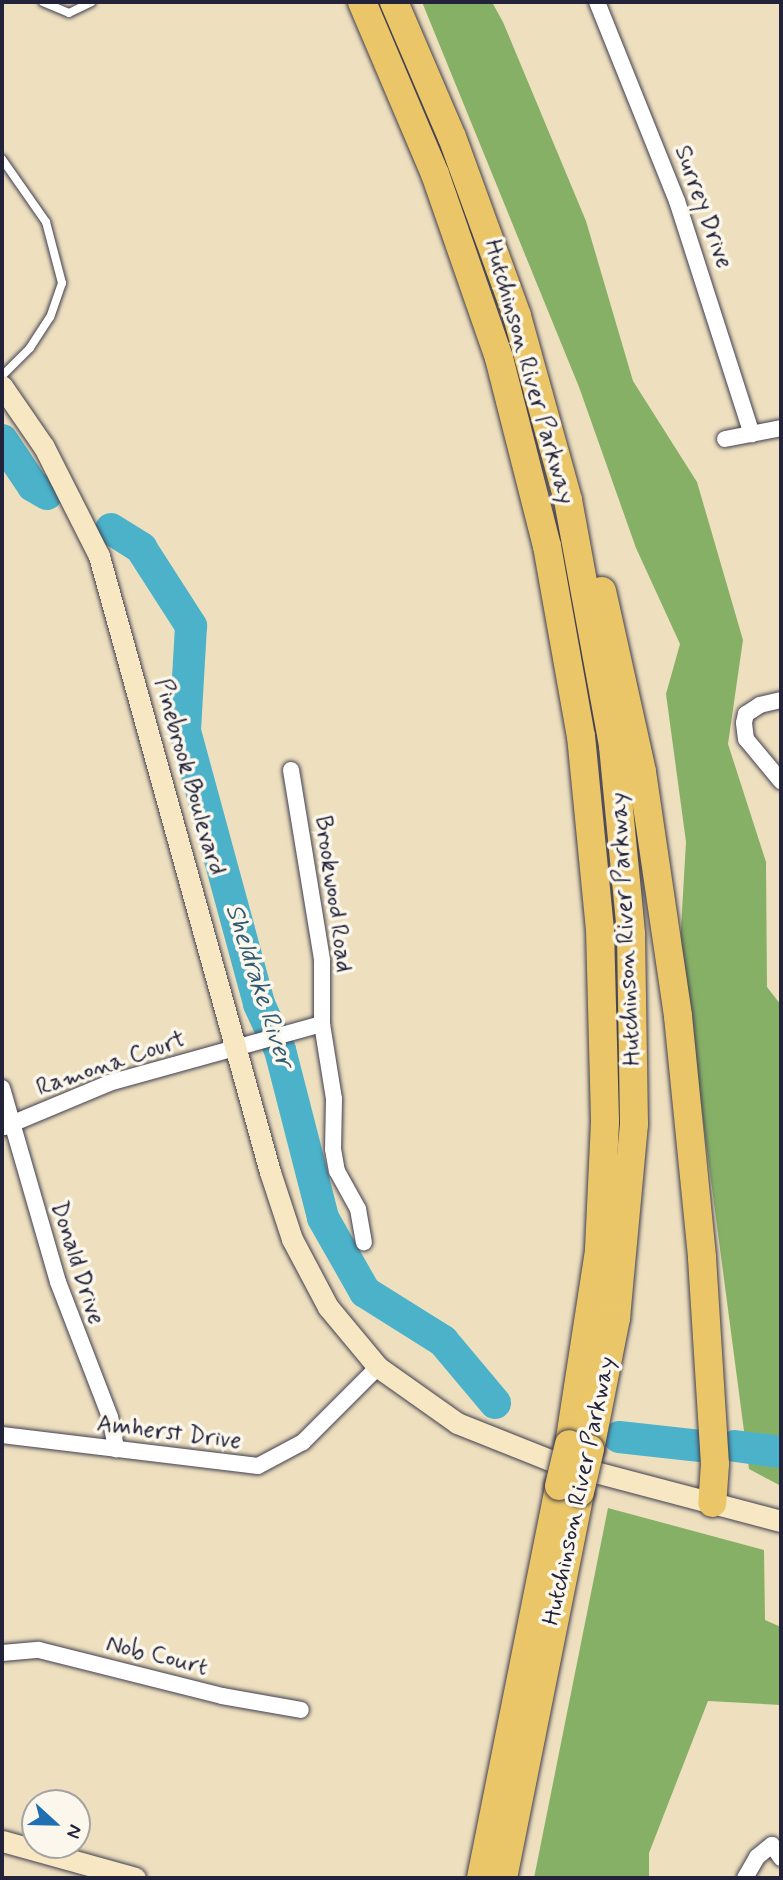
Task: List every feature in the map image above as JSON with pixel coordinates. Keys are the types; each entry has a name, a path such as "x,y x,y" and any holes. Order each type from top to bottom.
{"highway":[{"name":"Hutchinson River Parkway","path":"362,2 435,174 499,358 541,521 581,736 600,929 605,1122 599,1251 580,1447"},
{"name":"Hutchinson River Parkway","path":"394,2 496,255 568,500 613,747 634,1001 634,1124 624,1253 481,1878"},
{"path":"568,500 610,611 663,904 702,1258 716,1476 712,1503"},
{"name":"Hutchinson River Parkway","path":"503,1878 570,1489"}],"street":[{"name":"Surrey Drive","path":"597,2 682,213 752,434"},
{"name":"Pinebrook Boulevard","path":"2,386 44,447 99,555 292,1239 328,1307 378,1367 434,1410 489,1438 550,1460 781,1521"},
{"path":"725,439 781,428"},
{"path":"781,700 760,705 746,714 744,723 746,738 781,781"},
{"name":"Brookwood Road","path":"291,770 322,960 322,1024 334,1099 337,1171 358,1209 364,1242"},
{"path":"236,1046 322,1024"},
{"name":"Ramona Court","path":"6,1126 109,1083 236,1046"},
{"name":"Donald Drive","path":"2,1088 6,1126 58,1282 110,1417 116,1449"},
{"name":"Amherst Drive","path":"2,1435 258,1465 303,1443 378,1367"},
{"name":"Nob Court","path":"2,1653 39,1650 222,1696 300,1710"},
{"path":"2,1841 135,1878"},
{"path":"745,1878 757,1857 778,1847"}],"lane":[{"path":"43,2 69,13 92,2"},
{"path":"2,159 46,222 62,282 44,327 2,376"}],"green space":[{"path":"422,2 492,2 503,22 586,221 633,381 697,482 743,640 728,744 766,862 767,987 781,1005 781,1486 749,1469 680,945 686,842 666,694 680,644 636,548 579,387"},
{"path":"608,1508 764,1550 765,1620 781,1627 781,1705 708,1701 649,1853 649,1878 534,1878"}],"waterway":[{"name":"Sheldrake River","path":"2,440 33,486 47,494"},
{"name":"Sheldrake River","path":"111,529 141,548 191,626 185,731 259,1004 280,1050 323,1218 365,1292 443,1341 495,1403"},
{"name":"Sheldrake River","path":"619,1437 701,1446"},
{"name":"Sheldrake River","path":"735,1446 781,1452"}]}
